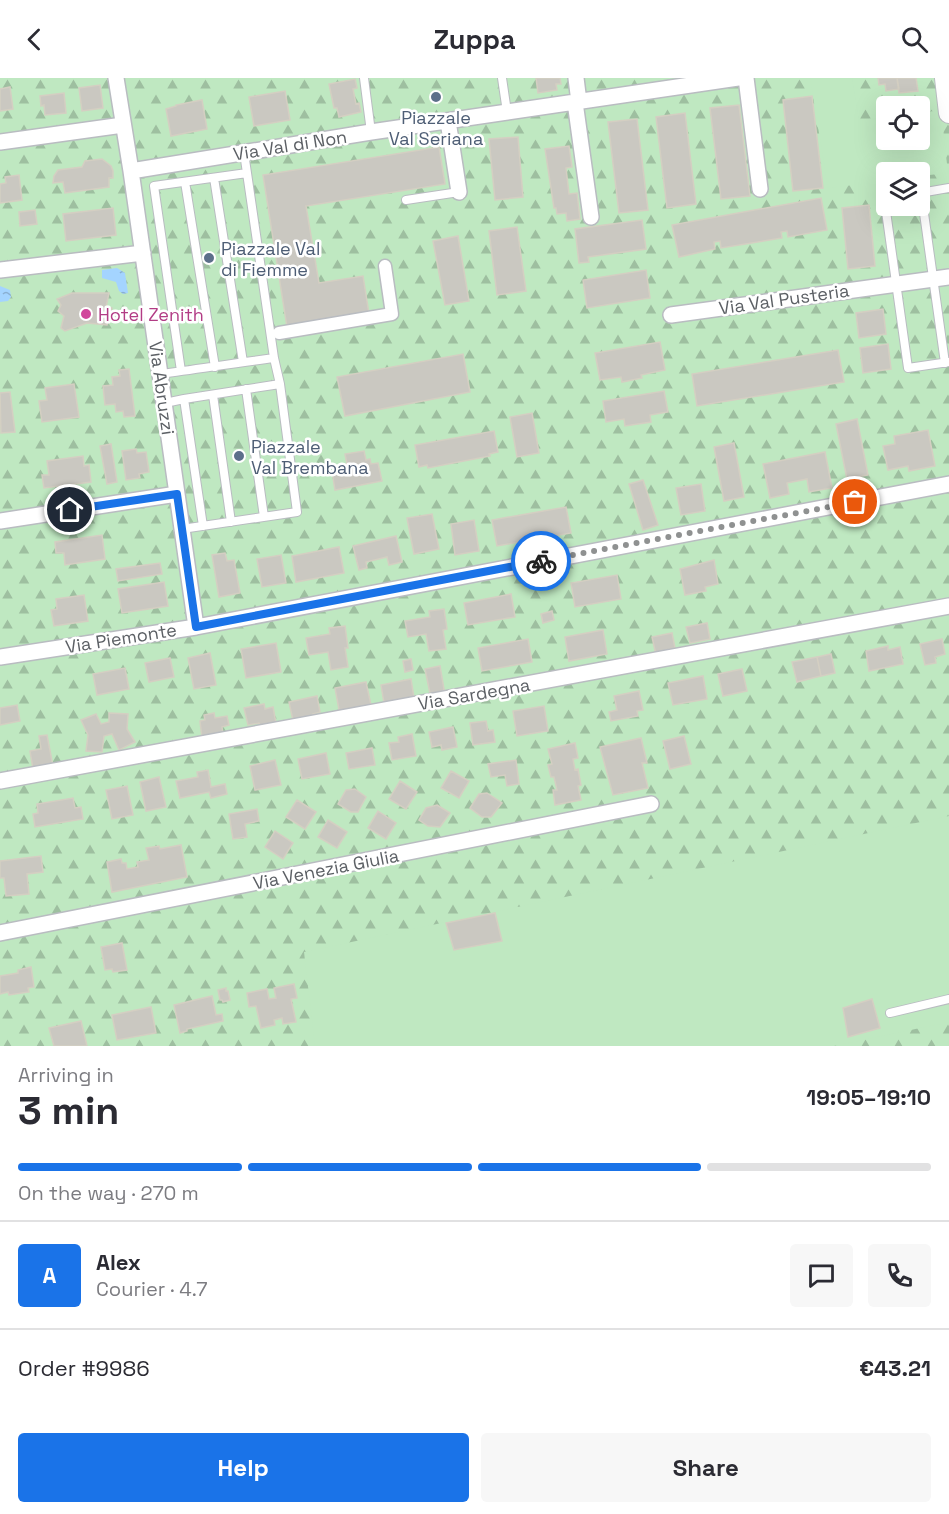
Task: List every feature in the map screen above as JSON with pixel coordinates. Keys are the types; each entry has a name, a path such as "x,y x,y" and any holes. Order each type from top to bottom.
{"street":[{"name":"Via Abruzzi","path":"116,78 142,253 165,382 165,403 196,627"},
{"path":"576,78 591,217"},
{"name":"Via Val di Non","path":"131,171 371,132 738,78"},
{"path":"746,78 760,189"},
{"path":"945,78 949,113"},
{"path":"448,121 459,192"},
{"path":"0,142 123,125"},
{"path":"0,270 142,253"},
{"path":"279,333 392,314 385,266"},
{"name":"Via Val Pusteria","path":"671,315 949,277"},
{"name":"Via Piemonte","path":"0,657 196,627 949,484"},
{"path":"0,521 177,494"},
{"name":"Via Sardegna","path":"0,781 949,606"},
{"name":"Via Venezia Giulia","path":"0,933 651,804"}],"lane":[{"path":"364,78 371,132"},
{"path":"502,78 507,112"},
{"path":"182,529 297,512 280,384 274,358 244,153"},
{"path":"181,371 154,186 247,173"},
{"path":"214,178 243,362"},
{"path":"185,182 215,366"},
{"path":"930,191 949,188"},
{"path":"406,200 459,192"},
{"path":"887,216 908,368 947,363 924,216"},
{"path":"165,382 181,371 274,358"},
{"path":"165,403 280,384"},
{"path":"246,389 264,517"},
{"path":"213,395 231,522"},
{"path":"184,399 202,526"},
{"path":"890,1013 949,999"}],"green space":[{"path":"0,78 949,78 949,1046 0,1046"},
{"path":"810,78 852,78 859,120 876,118 876,150 930,150 930,112 941,110 948,173 930,175 930,162 876,162 876,182 828,188"},
{"path":"949,816 949,1022 834,1046 315,1046 304,952"}],"water":[{"path":"117,268 125,273 128,293 123,294 119,291 116,282 102,278 102,270"},
{"path":"0,286 10,290 11,297 8,301 0,302"}],"building":[{"path":"536,78 560,78 561,84 556,84 557,90 538,93"},
{"path":"878,78 897,78 899,89 886,91 885,84 879,85"},
{"path":"897,78 916,78 918,91 899,93"},
{"path":"355,79 357,88 353,89 356,104 359,103 361,112 339,117 337,108 334,108 329,84"},
{"path":"100,85 103,108 82,111 79,88"},
{"path":"10,87 13,109 0,111 0,89"},
{"path":"285,91 290,120 254,126 249,97"},
{"path":"64,93 66,113 45,115 40,96"},
{"path":"812,96 823,188 793,191 783,100"},
{"path":"202,100 207,129 171,136 166,109"},
{"path":"739,105 750,196 721,199 710,108"},
{"path":"685,113 696,204 667,208 656,117"},
{"path":"637,119 648,210 619,213 608,122"},
{"path":"518,137 523,197 495,200 489,139"},
{"path":"569,146 572,167 566,168 569,194 577,193 580,219 567,221 566,213 557,214 554,208 545,149"},
{"path":"439,147 445,184 306,206 319,283 363,276 369,314 287,327 263,175"},
{"path":"102,159 111,166 113,171 113,178 109,178 109,187 65,193 63,182 53,183 58,170 82,167 85,161"},
{"path":"19,175 22,200 0,203 0,184 6,183 5,177"},
{"path":"821,198 827,230 788,237 787,231 781,232 782,238 721,248 720,241 714,242 715,249 679,257 672,225"},
{"path":"869,205 875,266 848,269 842,208"},
{"path":"113,208 116,235 66,241 63,214"},
{"path":"35,210 37,224 20,226 19,212"},
{"path":"642,220 646,249 588,257 589,262 579,263 575,229"},
{"path":"517,227 526,291 497,295 489,231"},
{"path":"458,236 469,301 445,305 433,241"},
{"path":"646,270 650,298 587,308 583,280"},
{"name":"Hotel Zenith","path":"72,293 109,293 106,307 112,308 107,325 87,323 65,331 61,328 64,316 58,311 61,305 57,299"},
{"path":"883,309 886,334 859,338 856,313"},
{"path":"660,342 665,370 622,382 621,377 600,380 595,353"},
{"path":"888,344 891,369 863,373 860,348"},
{"path":"838,350 844,382 697,406 692,374"},
{"path":"463,354 470,392 345,416 337,377"},
{"path":"129,369 135,416 124,417 123,411 116,412 115,404 105,405 103,386 113,385 112,377 120,376 119,370"},
{"path":"74,384 79,417 42,422 39,401 47,400 45,388"},
{"path":"664,391 668,412 650,415 651,422 625,426 624,419 606,422 603,401"},
{"path":"10,392 15,432 1,433 0,393"},
{"path":"532,413 539,453 517,457 510,417"},
{"path":"857,419 868,475 847,479 836,424"},
{"path":"928,430 935,466 909,471 908,466 888,470 883,446 895,444 894,436"},
{"path":"494,431 498,452 489,454 490,456 428,468 427,465 419,467 415,445"},
{"path":"734,443 744,497 724,501 714,447"},
{"path":"111,444 117,482 107,484 100,446"},
{"path":"136,449 137,453 146,452 149,472 139,474 140,478 126,480 122,451"},
{"path":"364,451 366,460 370,459 371,464 378,463 382,481 335,490 332,471 341,469 340,465 347,464 345,454"},
{"path":"825,452 832,488 809,492 807,479 787,483 789,494 770,498 763,464"},
{"path":"83,456 84,466 89,465 91,482 44,488 42,475 49,475 47,461"},
{"path":"643,480 658,525 643,530 629,484"},
{"path":"701,484 705,511 681,515 676,488"},
{"path":"566,507 571,533 497,546 492,520"},
{"path":"432,514 439,549 414,554 407,518"},
{"path":"474,520 479,551 455,555 451,524"},
{"path":"102,535 105,559 65,565 64,553 56,553 55,542"},
{"path":"396,536 402,562 389,565 387,557 366,562 367,568 359,570 353,546"},
{"path":"339,547 344,573 296,582 292,556"},
{"path":"225,553 227,561 234,560 240,593 219,597 212,555"},
{"path":"281,555 286,583 262,587 257,559"},
{"path":"714,560 718,584 705,587 706,591 685,595 680,569"},
{"path":"160,563 162,574 118,581 116,569"},
{"path":"617,575 621,599 575,607 571,583"},
{"path":"164,582 168,606 122,613 118,589"},
{"path":"511,594 515,617 468,625 464,603"},
{"path":"84,595 88,621 54,626 51,610 57,609 56,599"},
{"path":"444,609 447,629 443,630 446,649 429,651 426,634 408,637 405,621 430,617 429,611"},
{"path":"552,611 554,620 543,623 541,614"},
{"path":"707,623 710,639 690,643 686,627"},
{"path":"345,626 348,667 331,670 328,652 309,655 306,638 330,634 329,628"},
{"path":"603,630 607,654 569,661 565,637"},
{"path":"672,633 675,648 666,650 667,653 656,655 652,637"},
{"path":"528,639 532,662 482,671 478,648"},
{"path":"942,639 945,654 935,657 936,663 925,665 920,644"},
{"path":"276,643 281,672 246,678 241,649"},
{"path":"888,646 888,650 900,647 903,664 869,671 866,651"},
{"path":"210,653 216,685 194,689 188,658"},
{"path":"831,654 835,673 821,676 817,657"},
{"path":"817,657 821,676 797,682 792,662"},
{"path":"170,658 174,677 149,682 145,663"},
{"path":"411,659 413,670 405,672 403,661"},
{"path":"440,666 445,695 431,698 425,669"},
{"path":"125,668 129,689 97,695 93,674"},
{"path":"742,669 747,691 723,696 718,674"},
{"path":"703,676 707,699 673,705 668,683"},
{"path":"411,679 414,698 384,703 381,685"},
{"path":"366,682 371,705 340,715 335,688"},
{"path":"639,691 643,710 637,711 638,716 611,721 609,712 617,710 614,696"},
{"path":"317,696 320,712 294,725 289,702"},
{"path":"264,704 265,709 273,707 276,723 260,726 259,723 248,725 244,708"},
{"path":"17,705 20,721 0,725 0,708"},
{"path":"544,706 548,731 517,736 513,711"},
{"path":"109,713 128,714 127,729 135,742 119,750 112,734 104,736 102,752 86,751 88,735 81,720 96,714 101,724 109,722"},
{"path":"214,713 215,718 227,716 229,725 222,727 223,734 202,738 200,721 205,720 204,715"},
{"path":"486,721 488,731 493,730 495,742 473,745 470,723"},
{"path":"453,727 457,747 442,750 441,745 432,747 429,732"},
{"path":"412,734 416,756 392,760 389,743 399,742 398,737"},
{"path":"47,735 53,766 33,769 30,751 41,749 39,736"},
{"path":"684,736 691,764 670,769 663,741"},
{"path":"641,738 647,763 642,763 648,788 613,795 600,747"},
{"path":"575,743 578,758 573,759 575,770 578,769 581,800 555,805 553,790 557,790 548,765 552,764 548,749"},
{"path":"372,748 375,765 349,769 346,753"},
{"path":"326,753 330,774 302,779 298,759"},
{"path":"275,760 281,785 255,790 250,766"},
{"path":"516,760 519,784 507,786 505,775 491,777 488,764"},
{"path":"208,770 211,787 225,784 227,794 211,798 209,792 180,798 176,781 198,777 197,772"},
{"path":"451,771 469,781 459,798 441,788"},
{"path":"159,777 166,807 146,811 140,782"},
{"path":"400,781 417,792 406,809 389,799"},
{"path":"127,786 133,815 112,819 106,790"},
{"path":"355,789 366,797 358,812 351,812 338,804 346,790"},
{"path":"487,793 502,803 491,817 482,817 470,808 479,794"},
{"path":"73,798 75,808 81,807 83,819 35,827 33,814 38,813 37,804"},
{"path":"297,800 316,812 305,829 286,817"},
{"path":"437,805 450,813 440,827 428,826 419,820 426,808"},
{"path":"257,809 259,821 245,824 247,837 233,839 229,814"},
{"path":"378,811 396,823 386,839 368,828"},
{"path":"328,820 347,832 337,848 318,837"},
{"path":"275,831 293,843 283,859 265,847"},
{"path":"181,845 187,877 112,892 107,862 121,859 122,863 126,863 127,869 138,867 137,862 149,860 146,848 159,846 160,849"},
{"path":"41,856 43,872 27,874 29,894 6,896 4,878 0,878 0,861"},
{"path":"495,913 502,941 454,950 446,923"},
{"path":"122,943 127,970 113,972 112,969 105,970 101,947"},
{"path":"31,967 34,987 28,988 29,992 0,994 0,976 18,973 18,970"},
{"path":"294,984 297,998 291,999 296,1022 283,1024 282,1018 274,1020 275,1025 261,1028 256,1006 249,1007 247,993 267,989 269,999 276,998 274,988"},
{"path":"226,988 230,1000 223,1002 220,1000 218,990"},
{"path":"212,996 216,1015 222,1014 223,1021 187,1029 180,1033 174,1005"},
{"path":"872,999 880,1028 848,1037 843,1008"},
{"path":"151,1007 156,1033 117,1040 112,1015"},
{"path":"81,1021 87,1046 54,1046 49,1028"}],"way so far":[{"path":"541,561 855,502"}],"place":[{"name":"Piazzale Val Seriana","path":"436,97"},
{"name":"Piazzale Val di Fiemme","path":"209,258"},
{"name":"Hotel Zenith","path":"86,314"},
{"name":"Piazzale Val Brembana","path":"239,456"}],"route":[{"path":"70,510 177,494 196,627 541,561"}]}
